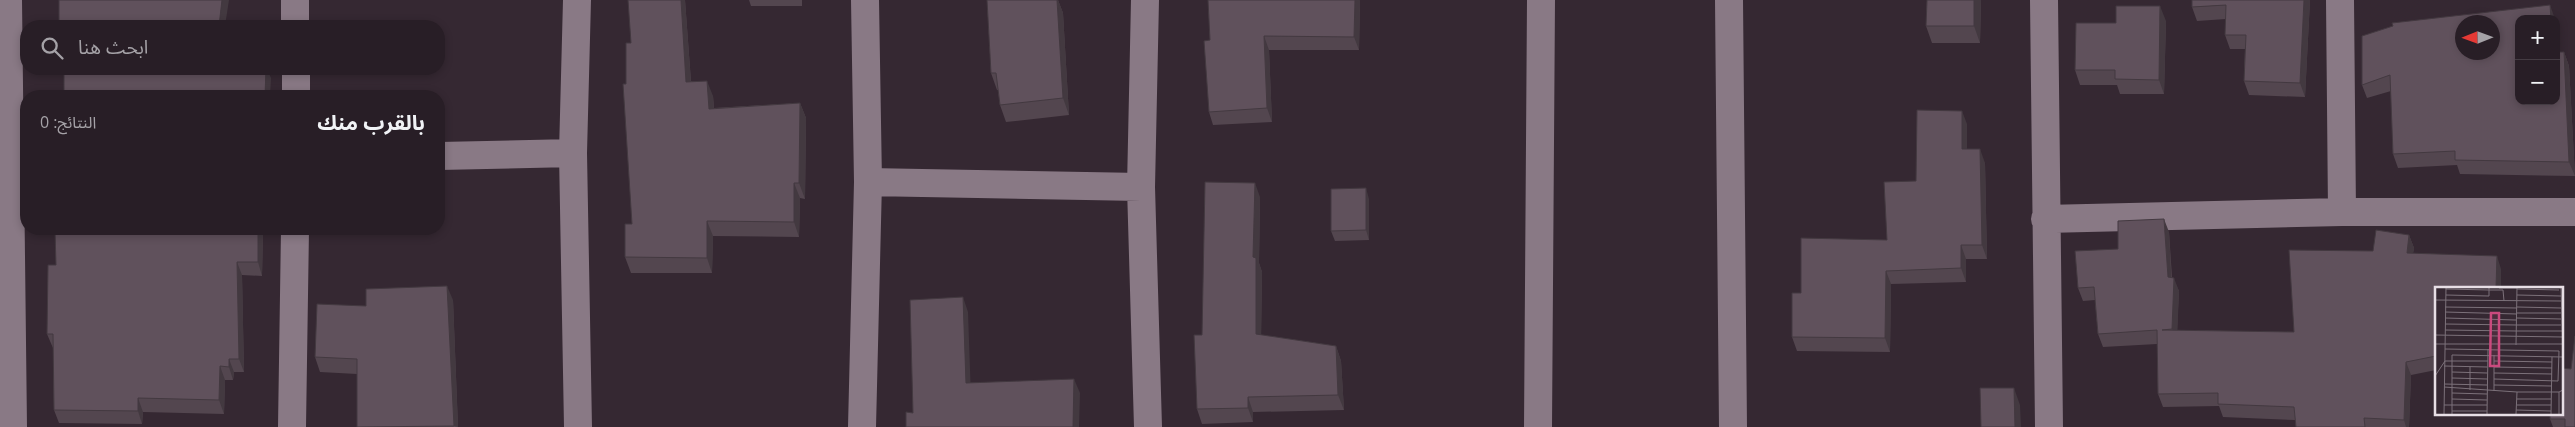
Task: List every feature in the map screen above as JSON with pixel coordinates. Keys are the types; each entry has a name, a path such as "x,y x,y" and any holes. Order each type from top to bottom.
{"street":[{"path":"8,0 4,138 13,427"},
{"path":"295,0 295,20"},
{"path":"577,0 573,153 578,427"},
{"path":"862,427 868,182 866,0"},
{"path":"1145,0 1141,187 1148,427"},
{"path":"1538,427 1541,0"},
{"path":"1729,0 1733,427"},
{"path":"2044,0 2045,219 2049,427"},
{"path":"2340,0 2342,212"},
{"path":"296,75 296,90"},
{"path":"445,156 573,153"},
{"path":"868,182 1141,187"},
{"path":"2045,219 2342,212 2575,212"},
{"path":"292,427 295,235"}],"building":[{"path":"59,0 222,0 220,20 59,20"},
{"path":"628,0 681,0 686,82 707,81 709,109 800,103 799,183 794,183 794,222 707,221 707,258 625,257 625,224 632,224 623,84 626,84 626,43 631,43"},
{"path":"987,0 1057,0 1063,98 1000,105 996,73 991,73"},
{"path":"1208,0 1355,0 1354,37 1264,36 1267,108 1209,112 1204,41 1210,40"},
{"path":"1927,0 1974,0 1974,26 1926,26"},
{"path":"2192,0 2304,0 2300,83 2244,81 2246,35 2225,35 2226,5 2192,7"},
{"path":"2550,5 2551,15 2515,15 2515,105 2560,105 2560,52 2564,52 2569,162 2455,160 2455,151 2393,154 2390,75 2362,85 2362,36 2393,26 2392,23 2455,16 2455,60 2500,60 2500,15 2462,15"},
{"path":"2116,6 2160,6 2159,80 2115,79 2115,70 2075,70 2076,23 2116,23"},
{"path":"64,75 266,75 265,90 64,90"},
{"path":"1917,110 1962,111 1962,149 1980,149 1982,245 1961,245 1961,268 1886,271 1885,338 1792,337 1792,293 1801,293 1801,238 1887,240 1884,182 1916,181"},
{"path":"1205,182 1255,183 1253,257 1256,258 1256,334 1336,346 1338,395 1248,397 1248,408 1197,409 1194,335 1202,335"},
{"path":"1366,188 1366,230 1331,231 1331,189"},
{"path":"2164,219 2168,277 2174,278 2172,329 2162,330 2294,332 2289,250 2373,251 2376,230 2409,235 2407,253 2497,256 2496,287 2435,287 2435,356 2406,362 2404,420 2364,418 2365,427 2296,427 2294,407 2218,404 2218,393 2158,394 2157,330 2098,334 2094,287 2078,288 2075,251 2118,249 2118,221"},
{"path":"55,235 258,235 258,262 237,262 239,359 229,359 229,367 220,366 219,400 138,398 138,411 54,410 53,334 47,334 48,265 56,265"},
{"path":"447,286 454,426 357,427 357,359 315,357 317,304 366,306 366,289"},
{"path":"963,297 966,383 1074,379 1073,427 906,427 906,412 913,413 910,300"},
{"path":"2575,336 2575,427 2565,427 2565,419 2550,419 2550,414 2562,414 2562,368 2571,369"},
{"path":"1980,388 2014,388 2015,427 1981,427"}]}
